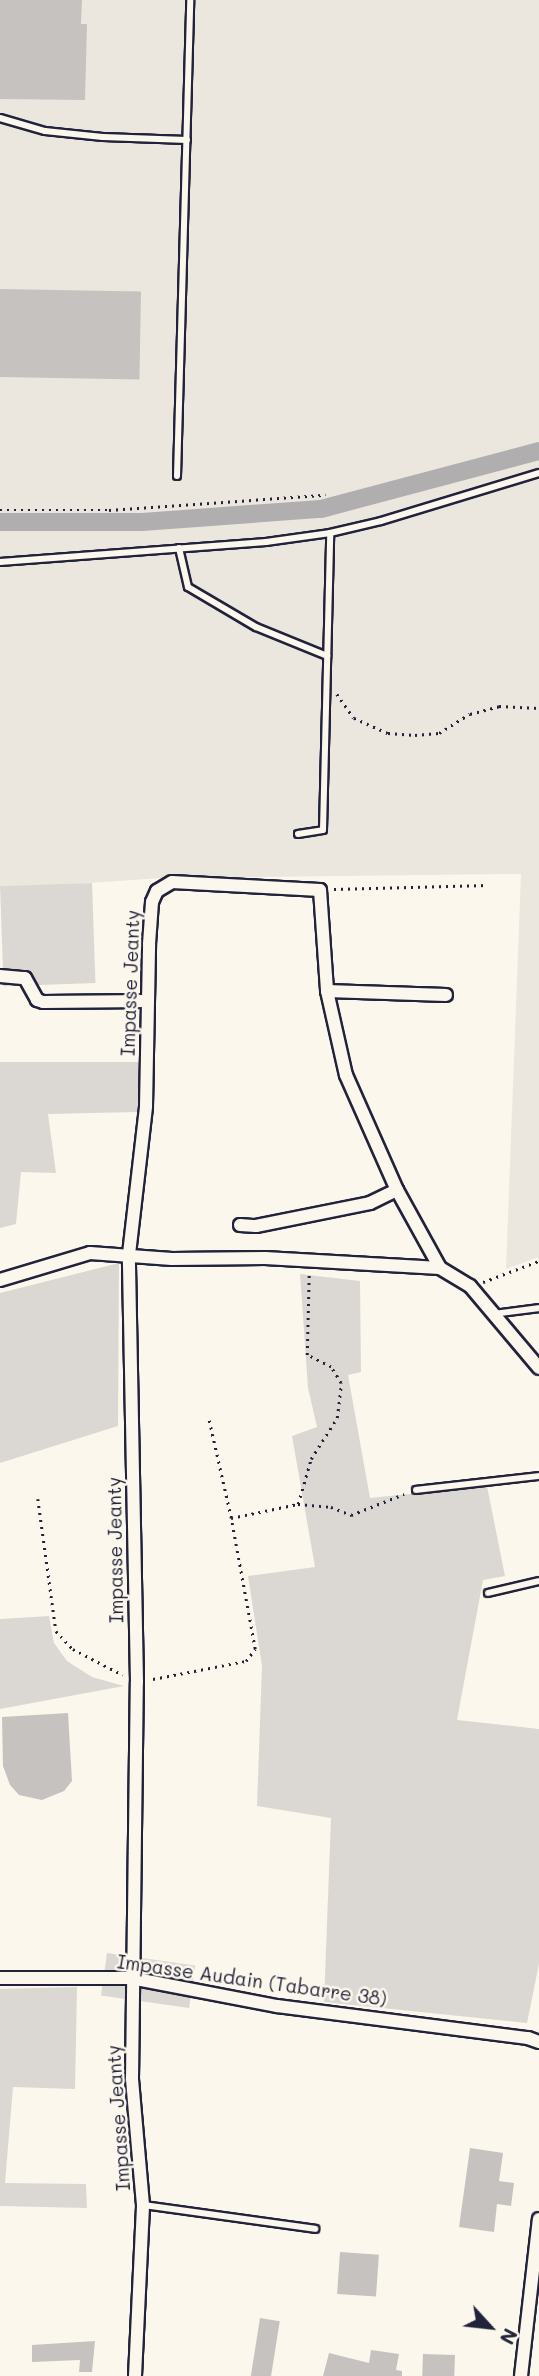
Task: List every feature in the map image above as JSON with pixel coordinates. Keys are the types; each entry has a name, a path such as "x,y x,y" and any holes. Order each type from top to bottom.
{"street":[{"name":"Impasse Jeanty","path":"135,2376 143,2205 132,2078 131,1978 137,1682 129,1254 146,1105 151,916 157,891 172,882 320,890"},
{"path":"320,890 327,991 346,1076 397,1190 440,1268"},
{"path":"0,976 25,978 37,1000 43,1002 148,1001"},
{"path":"327,991 446,995"},
{"path":"240,1225 256,1226 370,1203 397,1190"},
{"path":"0,1280 90,1253 172,1259 265,1258 440,1268 470,1286 539,1368"},
{"name":"Impasse Audain (Tabarre 38)","path":"0,1978 131,1978 276,2006 528,2038 539,2042"},
{"path":"521,2376 539,2219"}],"lane":[{"path":"177,476 190,0"},
{"path":"0,118 27,127 80,135 187,140"},
{"path":"0,562 330,533 382,521 539,473"},
{"path":"298,834 323,830 330,533"},
{"path":"179,548 188,587 256,627 327,656"},
{"path":"494,1314 539,1308"},
{"path":"416,1489 539,1476"},
{"path":"488,1593 539,1581"},
{"path":"143,2205 316,2229"}],"path":[{"path":"0,510 109,510 325,495"},
{"path":"327,679 354,718 388,733 439,733 470,714 499,706 539,708"},
{"path":"320,890 488,885"},
{"path":"298,1504 310,1459 337,1418 341,1383 331,1367 307,1355 309,1261"},
{"path":"470,1286 539,1261"},
{"path":"38,1499 57,1631 72,1649 137,1682 246,1661 255,1649 232,1518 209,1420"},
{"path":"232,1518 298,1504 331,1507 352,1515 416,1489"}],"shaded area":[{"path":"0,0 539,0 539,1257 506,1269 521,874 162,878 0,889"},
{"path":"92,883 95,983 4,986 0,886"},
{"path":"0,1062 143,1062 137,1112 48,1114 56,1173 21,1172 16,1224 0,1228"},
{"path":"119,1263 118,1426 0,1463 0,1293"},
{"path":"300,1274 360,1281 361,1372 348,1375 370,1498 487,1486 505,1576 483,1580 457,1720 539,1729 539,1964 527,2023 324,2002 331,1818 257,1806 262,1666 248,1576 315,1567 292,1436 317,1427 308,1388"},
{"path":"49,1616 54,1643 67,1661 92,1677 124,1686 0,1709 0,1619"},
{"path":"107,1953 195,1965 189,2008 101,1996"},
{"path":"77,1987 75,2089 13,2087 5,2183 86,2184 87,2208 0,2206 0,1989"}],"building":[{"path":"0,0 82,0 81,24 87,24 85,100 0,99"},
{"path":"0,289 141,291 139,379 0,377"},
{"path":"68,1713 72,1781 64,1791 42,1800 19,1795 10,1785 3,1766 2,1717"},
{"path":"470,2148 503,2153 499,2181 514,2183 511,2206 497,2204 494,2232 459,2227"},
{"path":"340,2252 379,2255 376,2297 337,2294"},
{"path":"260,2318 280,2321 271,2376 251,2376"},
{"path":"95,2341 92,2372 79,2372 80,2360 32,2362 32,2345"},
{"path":"371,2350 399,2354 396,2370 402,2371 402,2376 323,2376 329,2353 369,2363"},
{"path":"423,2354 455,2355 454,2376 422,2376"}],"waterway":[{"path":"0,522 142,522 321,509 539,451"}]}
